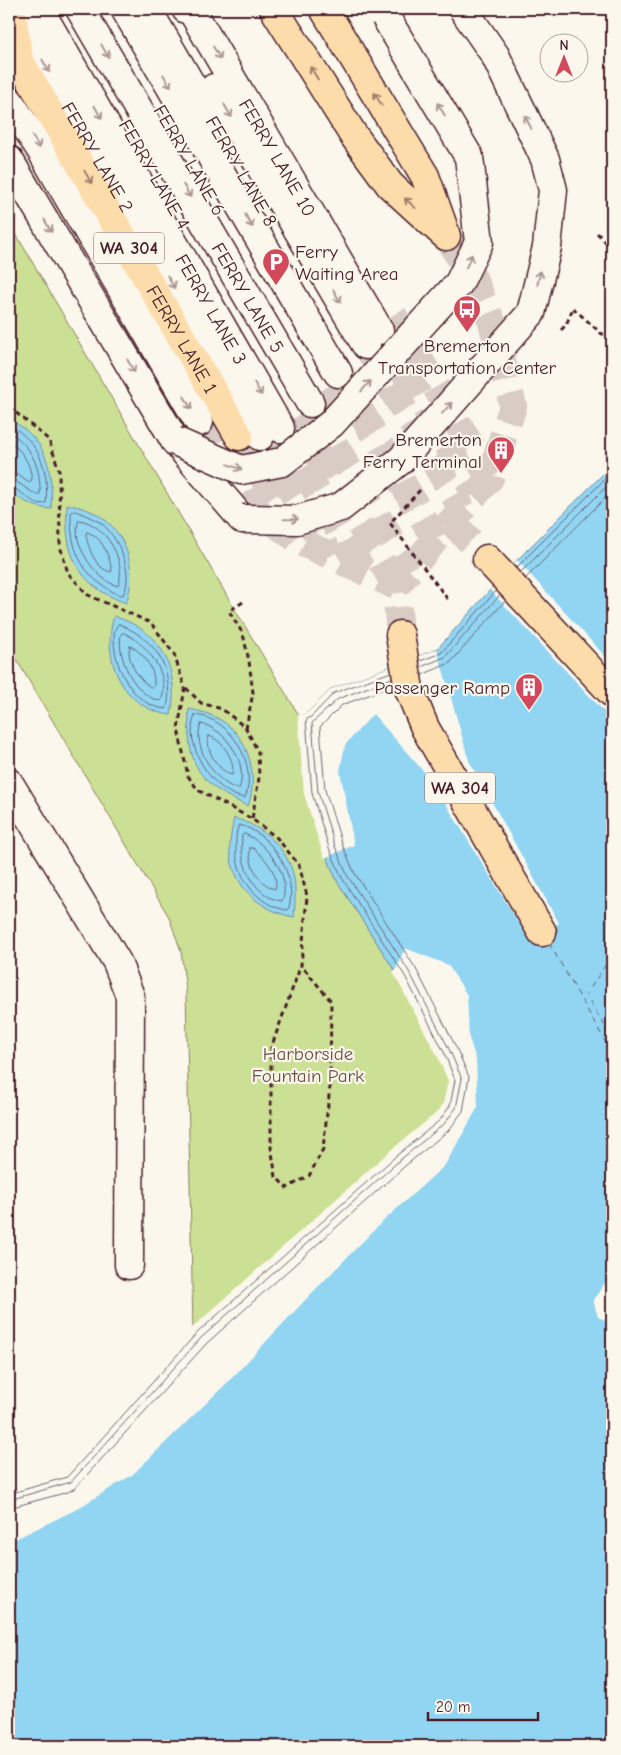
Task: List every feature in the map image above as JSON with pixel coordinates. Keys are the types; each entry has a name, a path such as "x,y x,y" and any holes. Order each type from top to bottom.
{"highway":[{"name":"FERRY LANE 1","path":"12,9 19,60 314,392"},
{"path":"274,9 354,136 390,185 446,236 425,176 324,9"},
{"path":"487,559 612,693"},
{"name":"WA 304","path":"400,635 408,689 425,728 542,932"}],"lane":[{"name":"FERRY LANE 2","path":"12,9 314,392"},
{"name":"FERRY LANE 3","path":"39,9 314,392"},
{"name":"FERRY LANE 4","path":"60,9 314,392"},
{"name":"FERRY LANE 5","path":"80,9 314,392"},
{"name":"FERRY LANE 6","path":"102,9 314,392"},
{"path":"125,9 314,392"},
{"name":"FERRY LANE 8","path":"147,9 314,392"},
{"path":"9,160 175,440 242,518 297,520 341,507 401,460 531,312 547,247 553,190 546,159 495,55 463,9"},
{"path":"182,10 314,392"},
{"path":"175,440 241,470 282,462 331,424 459,283 479,242 469,156 382,12"},
{"path":"9,101 41,150 199,422"},
{"path":"9,783 117,962 130,996 129,1264"}],"path":[{"path":"597,233 612,248"},
{"path":"573,308 602,334 612,334"},
{"path":"9,408 49,440 59,470 60,546 68,573 88,595 151,623 174,654 185,688 178,729 188,776 198,790 252,819 277,838 299,865 307,896 301,965 271,1048 271,1148 276,1177 287,1188 309,1176 323,1149 330,1086 331,1001 301,965"},
{"path":"390,523 449,601"},
{"path":"243,602 229,610 243,634 253,693 246,728"},
{"path":"185,688 201,703 222,709 246,728 258,752 259,778 252,819"}],"green space":[{"name":"Harborside Fountain Park","path":"9,222 234,608 300,717 324,850 337,881 395,971 451,1080 446,1105 193,1330 186,990 181,951 169,917 9,647"}],"water":[{"path":"9,419 22,427 40,446 49,468 51,509 28,503 9,490"},
{"path":"612,465 612,1746 9,1746 9,1489 63,1473 437,1116 446,1105 451,1080 395,971 337,881 324,850 300,717 308,712 331,689 437,649 517,560"},
{"path":"67,504 99,515 112,526 125,546 131,580 126,603 109,596 95,587 77,565 71,552 68,538"},
{"path":"114,616 147,633 163,653 172,676 173,702 171,715 154,711 140,703 128,692 119,679 113,665 111,649 111,632"},
{"path":"189,709 213,716 232,729 239,737 245,747 252,772 252,789 248,806 217,789 198,770 190,744"},
{"path":"234,818 264,832 286,857 294,878 294,917 282,914 260,903 243,887 237,877 230,853"}],"pier":[{"path":"517,560 612,664 612,720 490,590"},
{"path":"437,649 469,761 559,923 529,940 432,781 373,714 345,745 340,771 354,845 325,858 322,851 304,794 299,714 300,716 308,712 331,689"},
{"path":"405,948 448,965 467,995 469,1038 476,1060 478,1107 445,1165 380,1224 228,1382 132,1475 75,1510 9,1542 9,1487 62,1471 192,1328 391,1150 435,1114 443,1104 448,1081 437,1055 393,972"},
{"path":"610,1276 612,1277 612,1323 598,1317 593,1300"}],"ferry route":[{"path":"549,943 612,1053"},
{"path":"612,955 586,995 612,1038"}],"tunnel":[{"path":"400,635 396,586 490,478 513,406 492,322 473,278 446,236"},
{"path":"393,315 490,478"},
{"path":"383,336 476,494"},
{"path":"369,350 462,509"},
{"path":"338,373 435,539"},
{"path":"324,389 347,428"},
{"path":"313,409 409,570"},
{"path":"296,417 396,586"},
{"path":"199,422 247,503 301,542"},
{"path":"282,432 362,570"},
{"path":"239,436 301,542 396,586"},
{"path":"260,436 330,556"},
{"path":"451,521 487,559"}],"place":[{"name":"Ferry Waiting Area","path":"276,286"},
{"name":"Bremerton Transportation Center","path":"467,333"},
{"name":"Bremerton Ferry Terminal","path":"501,474"},
{"name":"Passenger Ramp","path":"529,711"}]}
